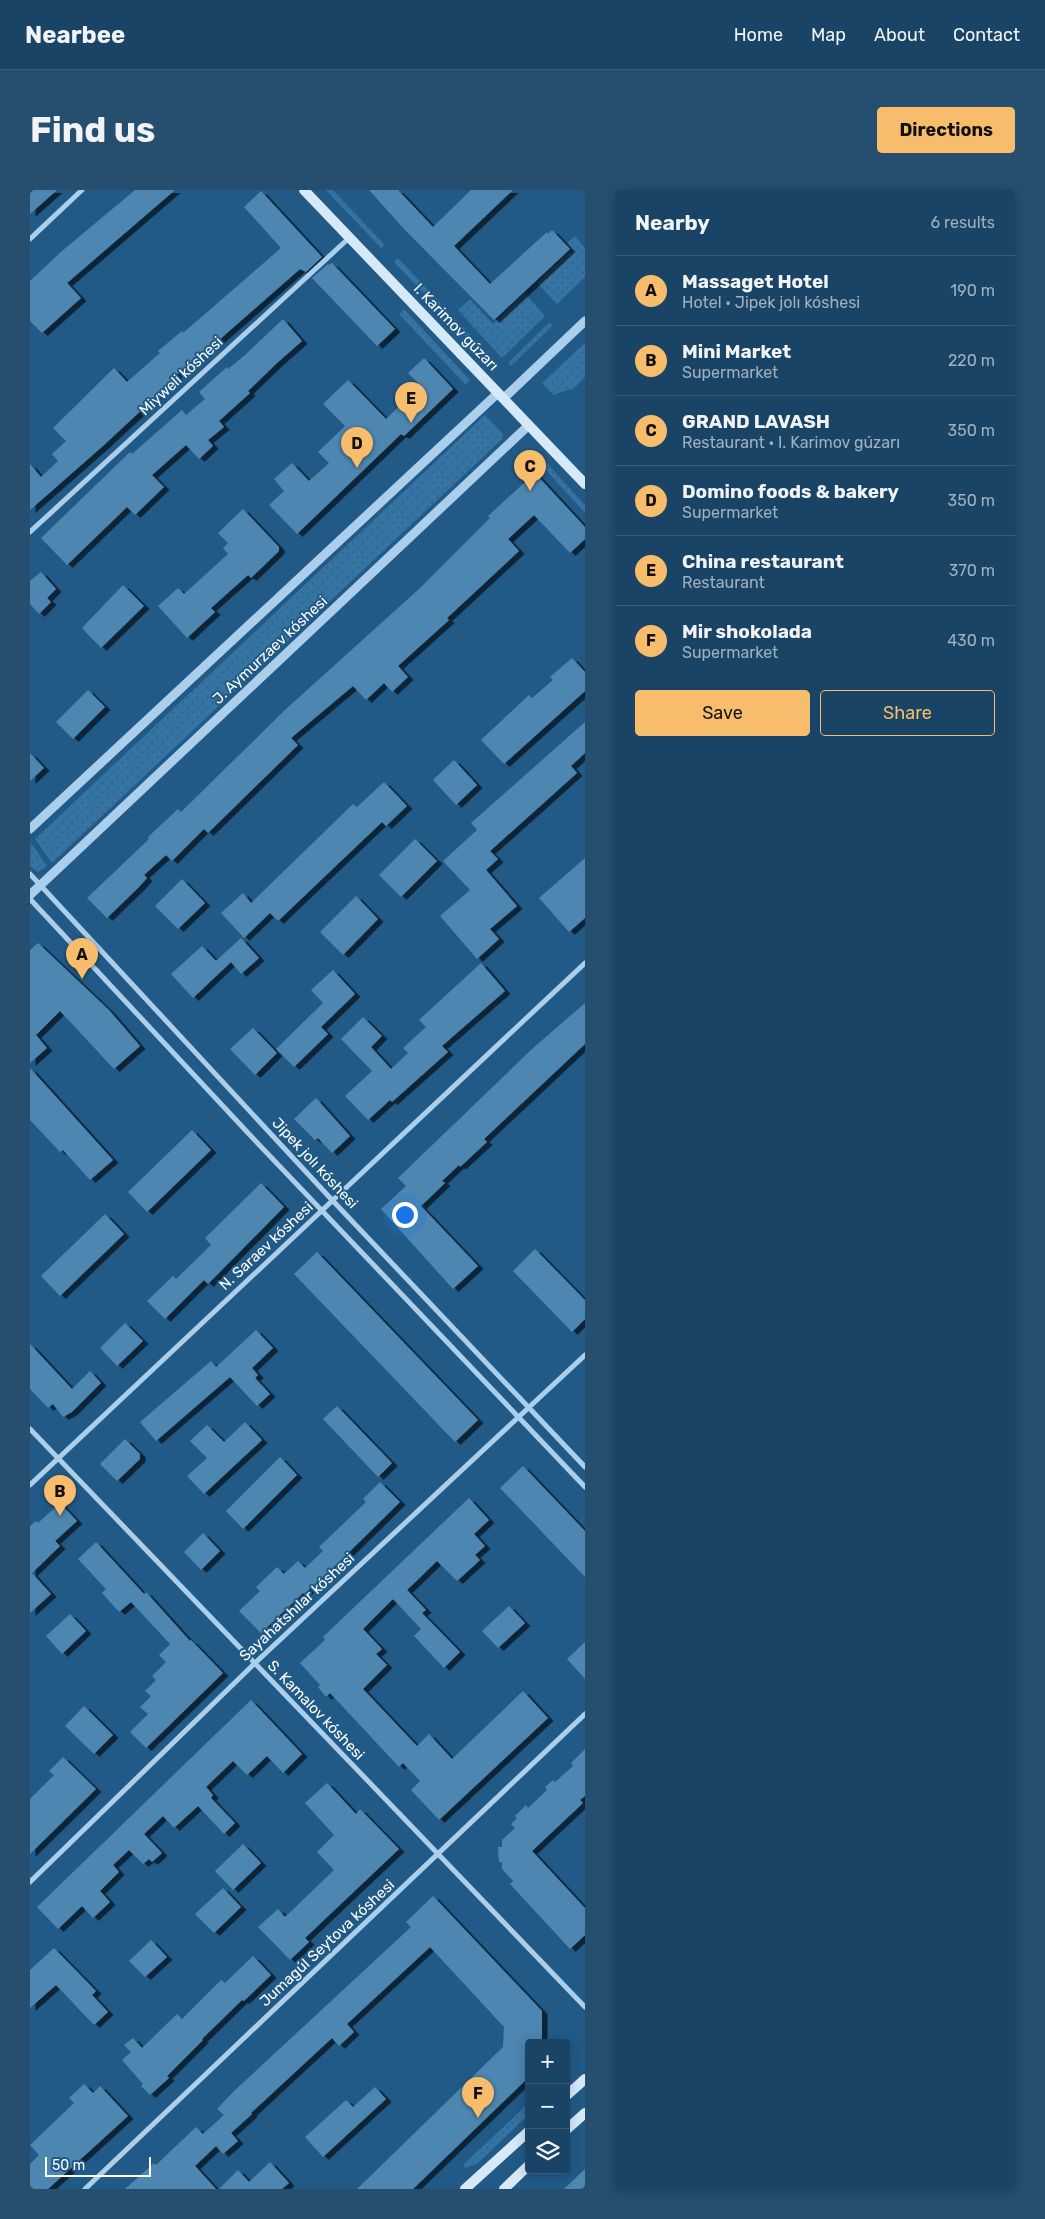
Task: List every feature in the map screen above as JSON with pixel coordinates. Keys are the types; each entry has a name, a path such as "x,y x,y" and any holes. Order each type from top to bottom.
{"main road":[{"name":"I. Karimov gúzarı","path":"304,190 585,484"},
{"path":"570,2092 585,2079"},
{"path":"567,2129 585,2113"},
{"path":"466,2189 525,2135"},
{"path":"504,2189 525,2169"}],"street":[{"path":"30,239 82,190"},
{"name":"Miyweli kóshesi","path":"30,532 350,238"},
{"path":"30,829 501,395 585,321"},
{"name":"J. Aymurzaev kóshesi","path":"30,897 529,425"},
{"name":"Jipek jolı kóshesi","path":"30,874 333,1201 585,1467"},
{"name":"Jipek jolı kóshesi","path":"30,897 322,1211 585,1488"},
{"name":"N. Saraev kóshesi","path":"30,1485 585,963"},
{"name":"Sayahatshılar kóshesi","path":"30,1882 254,1664 585,1355"},
{"name":"S. Kamalov kóshesi","path":"30,1429 585,2008"},
{"name":"Jumagúl Seytova kóshesi","path":"85,2189 585,1714"}],"shaded area":[{"path":"326,190 333,190 384,244 382,249"},
{"path":"575,236 585,248 585,277 557,304 537,283 572,250 567,243"},
{"path":"398,258 441,304 437,307 394,262"},
{"path":"525,293 545,316 502,358 458,310 470,299 493,324"},
{"path":"404,309 470,380 465,384 399,314"},
{"path":"450,314 493,359 489,362 446,317"},
{"path":"550,322 552,326 511,366 508,363"},
{"path":"585,343 585,377 574,388 553,395 542,383"},
{"path":"485,415 503,434 502,439 52,863 35,839"},
{"path":"541,457 585,505 585,513 537,460"},
{"path":"31,843 47,866 38,872 30,866"},
{"path":"525,2107 525,2118 478,2163 466,2168 463,2165"}],"building":[{"path":"30,190 57,190 30,214"},
{"path":"135,190 175,190 67,283 81,298 42,333 30,321 30,281 62,251"},
{"path":"369,190 398,190 433,227 471,190 513,190 454,246 490,284 547,232 548,234 552,230 570,249 494,320 405,230"},
{"path":"261,191 322,257 306,272 300,269 175,376 176,378 104,445 30,510 30,464 41,477 58,461 52,454 66,441 53,428 114,368 127,382 160,353 158,351 182,331 183,333 281,248 244,207"},
{"path":"332,263 395,329 377,346 312,278 328,264"},
{"path":"283,319 302,341 277,363 248,391 250,393 219,421 224,427 208,440 213,446 199,459 186,445 152,475 164,487 135,515 127,507 67,565 41,538 130,452 132,454 182,410 186,415 205,399 199,392 227,367 228,369 245,355"},
{"path":"424,358 453,389 404,436 401,434 297,534 269,505 284,491 274,479 292,463 309,481 329,463 318,452 345,426 323,404 348,380 386,419 410,396 408,394 419,384 408,373"},
{"path":"535,473 585,527 585,539 570,553 534,515 508,539 519,551 447,618 449,620 398,666 408,677 392,692 384,683 366,700 353,686 291,738 298,745 208,833 204,829 172,861 166,855 144,875 147,878 107,918 87,898 178,809 181,812 286,709 419,589 490,518 488,516"},
{"path":"243,509 279,547 279,551 251,578 248,575 211,608 215,612 187,638 158,606 178,588 184,594 228,554 223,548 228,543 218,533"},
{"path":"41,572 56,589 47,598 51,602 39,614 30,604 30,581"},
{"path":"123,585 144,606 101,648 82,628"},
{"path":"572,658 585,672 585,691 504,764 481,740 529,695 532,698 553,680 550,677"},
{"path":"88,690 105,707 73,739 56,722"},
{"path":"585,722 585,753 571,766 577,773 490,851 498,859 486,870 517,906 490,929 499,939 477,959 440,916 470,890 443,861 477,830 471,823"},
{"path":"30,753 44,768 30,781"},
{"path":"454,760 477,785 456,805 433,780"},
{"path":"384,782 407,806 386,826 382,822 278,921 270,913 244,938 221,913 243,893 251,903 353,804 357,807"},
{"path":"415,839 437,861 401,897 379,875"},
{"path":"585,858 585,918 569,932 539,898"},
{"path":"182,879 205,903 178,929 155,906"},
{"path":"356,896 378,919 343,955 320,932"},
{"path":"241,938 259,958 241,974 231,962 193,998 171,974 202,946 216,961"},
{"path":"38,943 109,1010 140,1046 114,1069 60,1011 36,1035 47,1048 30,1063 30,950"},
{"path":"481,963 505,991 442,1046 448,1052 392,1102 390,1100 368,1120 345,1096 372,1071 341,1039 363,1017 382,1036 371,1047 391,1069 408,1053 403,1048 426,1027 419,1020"},
{"path":"333,970 355,994 321,1027 328,1034 294,1067 276,1049 323,1003 311,990"},
{"path":"585,1003 585,1044 484,1139 487,1142 442,1181 445,1183 421,1206 478,1266 453,1289 381,1209 406,1186 398,1178 532,1049"},
{"path":"253,1028 277,1053 255,1075 230,1049"},
{"path":"30,1068 113,1160 90,1180 63,1150 60,1152 30,1120"},
{"path":"316,1098 350,1136 332,1153 318,1138 315,1140 294,1119"},
{"path":"192,1130 211,1150 147,1212 128,1192"},
{"path":"261,1183 284,1207 208,1284 204,1280 165,1319 147,1301 173,1276 176,1279 211,1245 205,1238"},
{"path":"105,1214 124,1234 60,1296 41,1276"},
{"path":"535,1249 585,1300 585,1319 572,1332 513,1271"},
{"path":"317,1252 478,1420 455,1442 294,1274"},
{"path":"125,1323 143,1341 117,1366 100,1348"},
{"path":"256,1330 273,1348 252,1368 258,1375 255,1378 270,1394 257,1406 230,1377 156,1441 140,1422 211,1361 216,1367"},
{"path":"30,1344 72,1389 90,1371 101,1383 72,1412 63,1417 53,1404 48,1408 30,1389"},
{"path":"337,1406 392,1463 378,1477 323,1419"},
{"path":"245,1422 262,1440 204,1494 187,1476 207,1458 190,1441 207,1425 224,1442"},
{"path":"125,1439 140,1454 140,1459 117,1481 100,1464"},
{"path":"280,1457 297,1475 243,1529 226,1511"},
{"path":"523,1466 585,1531 585,1577 500,1488"},
{"path":"380,1482 400,1502 336,1565 261,1633 239,1611 260,1591 256,1587 277,1567 284,1574 298,1561 305,1568 323,1551 319,1547 366,1502 363,1499"},
{"path":"469,1498 489,1520 474,1534 485,1546 475,1555 480,1560 457,1581 437,1561 407,1590 426,1610 422,1613 460,1652 444,1668 414,1636 421,1629 393,1599 363,1629 382,1649 376,1654 387,1665 363,1689 417,1746 429,1734 452,1759 523,1691 548,1718 439,1820 411,1790 420,1781 403,1763 399,1767 330,1693 326,1697 318,1687 320,1685 300,1663 325,1640 323,1637"},
{"path":"60,1503 77,1521 55,1541 60,1546 32,1573 51,1594 30,1613 30,1526 36,1521 38,1523"},
{"path":"203,1533 220,1551 201,1570 184,1552"},
{"path":"96,1542 144,1594 146,1592 190,1641 223,1673 146,1748 130,1732 148,1714 140,1707 151,1696 145,1691 156,1680 152,1676 166,1662 159,1655 170,1644 131,1602 119,1612 102,1593 106,1589 78,1559"},
{"path":"509,1606 525,1623 498,1648 482,1631"},
{"path":"70,1614 86,1631 62,1654 46,1636"},
{"path":"585,1642 585,1679 567,1659"},
{"path":"251,1700 302,1754 283,1773 267,1756 247,1775 233,1761 206,1787 213,1795 211,1798 235,1823 224,1834 198,1806 174,1828 163,1816 144,1834 162,1853 152,1862 149,1859 143,1864 129,1850 113,1865 119,1872 100,1891 110,1902 93,1918 82,1906 58,1929 37,1907"},
{"path":"84,1706 113,1735 94,1754 65,1726"},
{"path":"585,1749 585,1796 580,1800 583,1803 532,1851 585,1908 585,1935 570,1949 510,1884 513,1881 502,1869 502,1862 499,1862 498,1847 502,1847 502,1840 515,1828 511,1824 517,1818 515,1816 526,1805 528,1808 547,1790 545,1787 553,1780 555,1782 573,1766 571,1763"},
{"path":"63,1757 96,1789 30,1854 30,1799 54,1775 49,1771"},
{"path":"327,1783 356,1814 360,1809 399,1849 305,1938 309,1942 290,1960 258,1927 278,1909 285,1917 334,1870 317,1852 334,1835 305,1803"},
{"path":"243,1844 261,1863 233,1890 215,1871"},
{"path":"223,1888 241,1907 214,1933 195,1914"},
{"path":"433,1896 542,2011 542,2039 525,2039 525,2081 413,2189 357,2189 503,2047 504,2027 430,1947 347,2024 354,2032 339,2046 332,2038 231,2133 238,2141 223,2154 216,2146 195,2166 216,2189 125,2189 154,2163 156,2165 196,2127 203,2134 224,2115 217,2109 233,2092 411,1927 406,1922"},
{"path":"151,1940 167,1957 145,1977 129,1961"},
{"path":"54,1948 96,1991 92,1995 108,2012 94,2025 56,1985 30,2008 30,1970"},
{"path":"253,1956 271,1975 202,2039 167,2076 169,2078 150,2095 122,2060 131,2052 124,2045 133,2038 142,2048 177,2014 182,2019 221,1980 225,1983"},
{"path":"84,2084 93,2093 100,2086 128,2116 48,2189 30,2189 30,2164 39,2155 30,2145 74,2103 69,2098"},
{"path":"375,2087 386,2099 323,2157 305,2137 346,2100 353,2107"},
{"path":"270,2162 289,2183 282,2189 219,2189 238,2170 249,2182"},
{"path":"585,2169 585,2189 564,2189"}],"place":[{"name":"China restaurant","path":"411,423"},
{"name":"Domino foods & bakery","path":"357,468"},
{"name":"GRAND LAVASH","path":"530,491"},
{"name":"Massaget Hotel","path":"82,979"},
{"name":"Mini Market","path":"60,1516"},
{"name":"Mir shokolada","path":"478,2118"}]}
